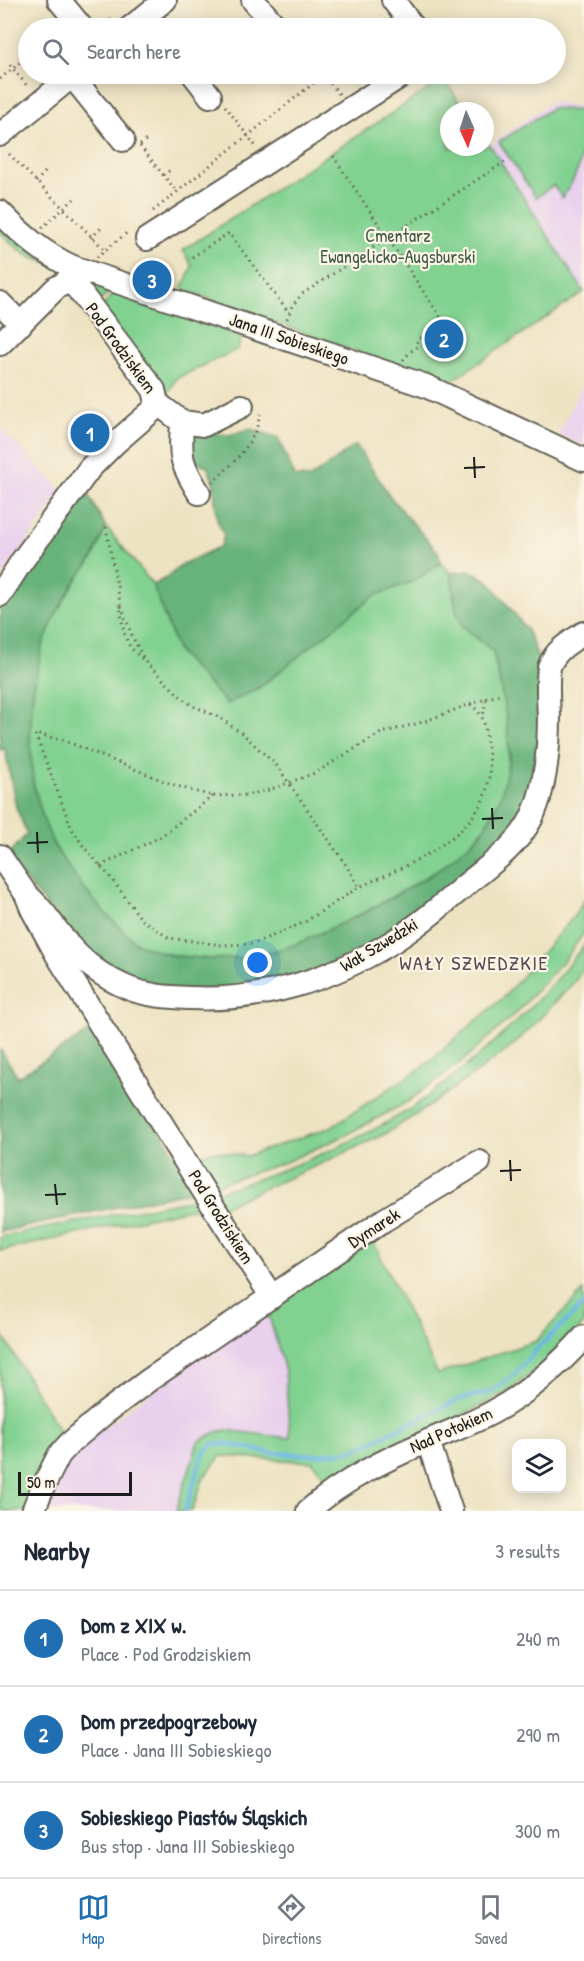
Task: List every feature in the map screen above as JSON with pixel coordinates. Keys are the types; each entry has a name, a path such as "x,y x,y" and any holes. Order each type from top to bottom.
{"street":[{"path":"59,0 74,18"},
{"path":"150,18 165,0"},
{"path":"253,0 268,18"},
{"path":"393,0 406,18"},
{"path":"4,145 65,84"},
{"path":"82,84 131,143"},
{"path":"202,84 215,98"},
{"path":"140,234 268,161 388,84"},
{"name":"Jana III Sobieskiego","path":"0,212 39,248 75,272 396,375 444,394 584,460"},
{"path":"0,345 75,272"},
{"name":"Pod Grodziskiem","path":"0,595 90,468 157,404 154,390 77,288 75,272"},
{"path":"0,303 21,324"},
{"path":"157,404 182,422 204,425 251,409"},
{"path":"182,422 181,457 199,493"},
{"name":"Wał Szwedzki","path":"26,894 40,906 64,938 93,969 130,990 177,998 226,998 278,990 337,971 400,937 441,906 518,840 532,816 543,784 548,747 551,660 559,650 584,633"},
{"name":"Pod Grodziskiem","path":"0,856 26,894 57,955 272,1298"},
{"name":"Dymarek","path":"272,1298 384,1220 479,1162"},
{"path":"33,1511 59,1455 70,1443 105,1413 150,1380 272,1298"},
{"name":"Nad Potokiem","path":"317,1508 385,1460 483,1417 517,1397 542,1379 584,1337"},
{"path":"428,1441 452,1511"}],"path":[{"path":"0,79 18,63"},
{"path":"12,67 18,74"},
{"path":"150,214 312,84"},
{"path":"332,84 351,107"},
{"path":"215,98 268,161"},
{"path":"131,143 148,138"},
{"path":"4,145 36,182 105,250"},
{"path":"333,156 445,323 417,341 418,346 404,358 396,375"},
{"path":"285,326 288,313 298,297 506,161"},
{"path":"163,175 172,169"},
{"path":"36,182 46,171"},
{"path":"36,233 74,199"},
{"path":"91,238 101,228"},
{"path":"192,257 229,233 288,313"},
{"path":"75,272 105,250 140,234"},
{"path":"199,493 248,446 255,434 251,409"},
{"path":"106,527 122,628 131,648 181,697 193,706 217,716 243,734 277,766 359,887"},
{"path":"119,600 139,651 148,664"},
{"path":"486,699 483,717 490,769 486,790 479,808 464,828 445,844 402,869 359,887 305,922 253,944 221,945 169,938 141,920 72,829 35,734 63,740 171,784 213,796 246,795 315,773 381,733 423,722 470,704 501,694"},
{"path":"470,704 483,717"},
{"path":"100,866 160,837 213,796"}],"shaded area":[{"path":"551,102 584,107 584,293 494,151 494,142"},
{"path":"584,382 584,446 558,435"},
{"path":"0,428 63,491 0,579"},
{"path":"266,1306 285,1371 290,1438 225,1430 185,1489 176,1511 36,1511 70,1453"}],"green space":[{"name":"Cmentarz Ewangelicko-Augsburski","path":"436,84 448,84 459,102 440,102 440,156 494,156 494,151 584,292 447,384 182,289 192,266 183,250"},
{"path":"552,108 584,111 581,157 575,177 562,198 553,185 536,198 499,142"},
{"path":"0,224 47,262 32,258 21,251 0,232"},
{"path":"87,283 108,291 108,293 99,302"},
{"path":"115,292 242,336 238,349 177,378 169,392 169,398 164,396 99,311"},
{"path":"250,429 278,437 295,477 310,478 356,445 392,499 438,552 441,563 413,581 374,596 260,687 227,704 178,652 153,585 183,564 221,546 224,535 217,519 213,481 207,466 197,462 190,463 187,430 229,435"},
{"path":"83,485 106,527 93,558 74,583 56,614 42,647 33,691 30,738 33,782 54,846 82,886 105,913 136,943 169,955 212,959 254,957 294,945 364,913 436,872 481,834 501,796 510,756 506,714 493,651 463,627 456,610 451,573 471,571 489,581 527,630 540,662 545,731 521,829 396,935 276,987 161,992 99,968 6,857 27,834 16,807 5,749 0,750 0,603"},
{"path":"106,527 153,585 178,652 227,704 260,687 374,595 413,581 441,563 451,573 456,610 463,627 493,651 507,723 506,777 502,795 484,828 457,855 410,887 327,932 292,947 243,959 213,959 164,953 132,940 87,893 62,858 43,821 31,765 32,699 44,642 65,597 94,556"},
{"path":"584,900 584,933 565,959 517,1012 464,1060 407,1102 348,1134 286,1162 207,1188 193,1155 217,1151 247,1156 331,1127 421,1068 504,997 574,916"},
{"path":"584,945 584,968 575,981 509,1049 425,1109 385,1134 219,1208 211,1194 288,1168 337,1147 362,1136 418,1104 483,1052 519,1018 553,983"},
{"path":"98,1026 196,1190 0,1232 0,1049 18,1077"},
{"path":"202,1197 207,1205 0,1251 0,1237"},
{"path":"370,1235 438,1374 536,1341 583,1291 584,1324 545,1363 506,1393 345,1474 342,1471 329,1481 312,1462 221,1456 204,1477 192,1511 176,1511 198,1442 225,1430 290,1438 285,1371 266,1306"},
{"path":"0,1331 63,1437 26,1511 2,1509 0,1511"}],"waterway":[{"path":"185,1511 202,1456 214,1444 228,1444 270,1453 317,1455 352,1451 460,1399 491,1392 515,1374 536,1350 584,1304"}],"place":[{"name":"Sobieskiego Piastów Śląskich","path":"152,280"},
{"name":"Dom przedpogrzebowy","path":"444,339"},
{"name":"Dom z XIX w.","path":"90,433"}],"district":[{"name":"WAŁY SZWEDZKIE","path":"474,963"}]}
